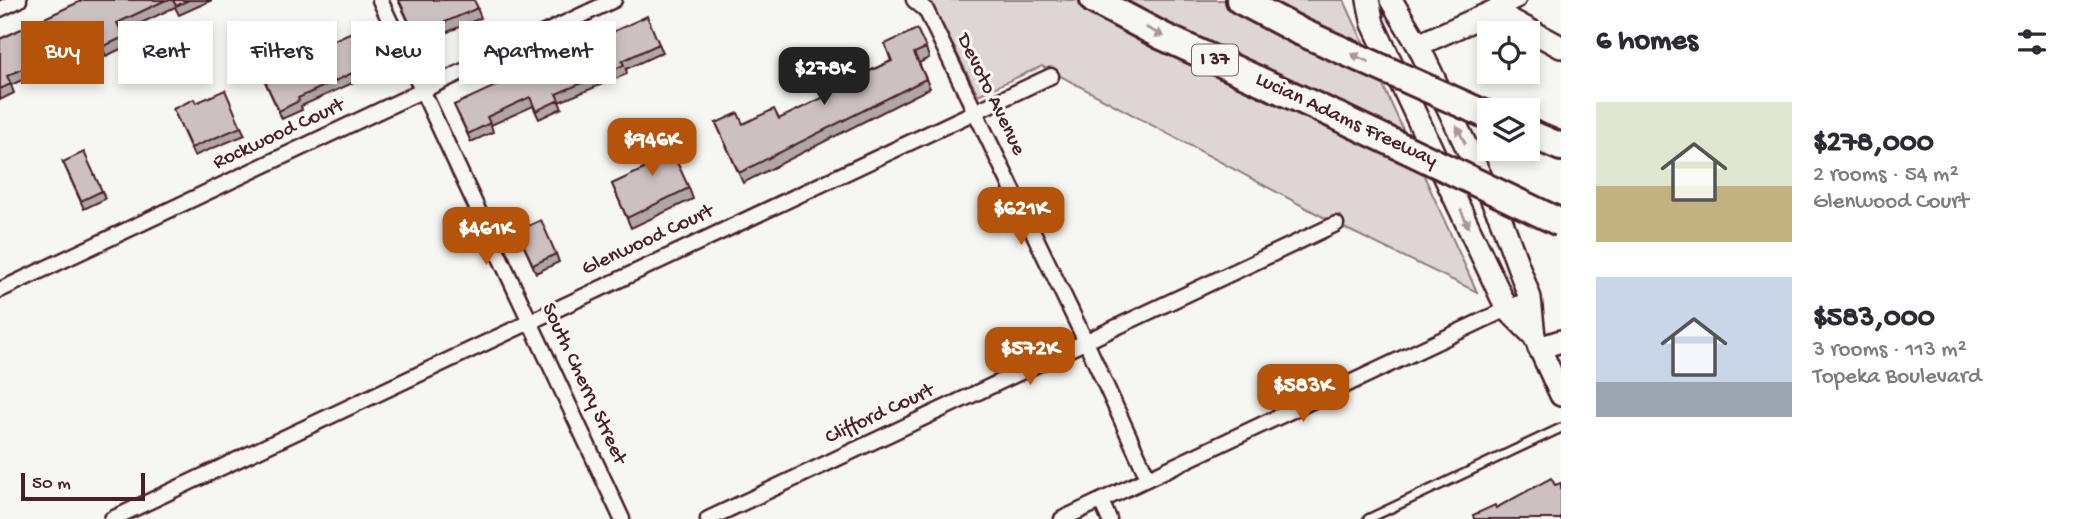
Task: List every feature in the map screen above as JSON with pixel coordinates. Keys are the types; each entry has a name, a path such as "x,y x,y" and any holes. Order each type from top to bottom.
{"highway":[{"name":"Lucian Adams Freeway","path":"1094,0 1162,36 1561,223"},
{"path":"1240,0 1299,32 1477,111"}],"main road":[{"path":"1368,0 1373,24 1507,309 1537,342"},
{"path":"1391,0 1418,45 1500,217 1530,298 1537,342 1561,395"},
{"path":"1418,45 1494,11 1561,47"},
{"path":"1537,342 1561,341"}],"street":[{"path":"0,9 19,0"},
{"name":"South Cherry Street","path":"380,0 622,519"},
{"name":"Rockwood Court","path":"0,290 614,0"},
{"name":"Devoto Avenue","path":"914,0 926,10 1086,342 1148,478"},
{"path":"1494,11 1518,0"},
{"name":"Glenwood Court","path":"112,519 974,110 1051,76"},
{"name":"Clifford Court","path":"708,519 1336,224"},
{"path":"1062,519 1530,298"},
{"path":"1101,500 1110,519"}],"lane":[{"path":"1368,519 1561,428"}],"shaded area":[{"path":"930,0 1344,0 1477,292 1336,224 1042,66 978,95"}],"building":[{"path":"166,0 118,21 118,40 104,46 104,21 38,21 81,1"},
{"path":"173,0 189,0 176,6"},
{"path":"399,0 474,0 478,8 445,22 409,21"},
{"path":"647,16 659,44 622,61 624,65 616,68 616,30"},
{"path":"21,29 21,70 7,76 11,84 0,89 0,39"},
{"path":"917,29 926,48 914,53 926,79 739,173 716,123 738,113 743,124 774,109 779,119 824,97 820,87 843,76 846,82 892,61 885,44"},
{"path":"351,32 351,74 337,80 337,39"},
{"path":"266,84 328,84 298,98 299,101 279,111"},
{"path":"500,84 579,84 556,94 559,100 536,111 530,97 487,117 490,123 468,134 454,105"},
{"path":"225,90 241,127 191,148 173,109 194,99 196,103"},
{"path":"663,132 689,188 627,218 612,184 648,167 638,144"},
{"path":"84,152 102,191 81,201 63,162"},
{"path":"541,220 556,254 533,265 517,231"},
{"path":"1551,478 1555,485 1561,483 1561,519 1474,519 1473,515 1495,505 1496,508"}]}
